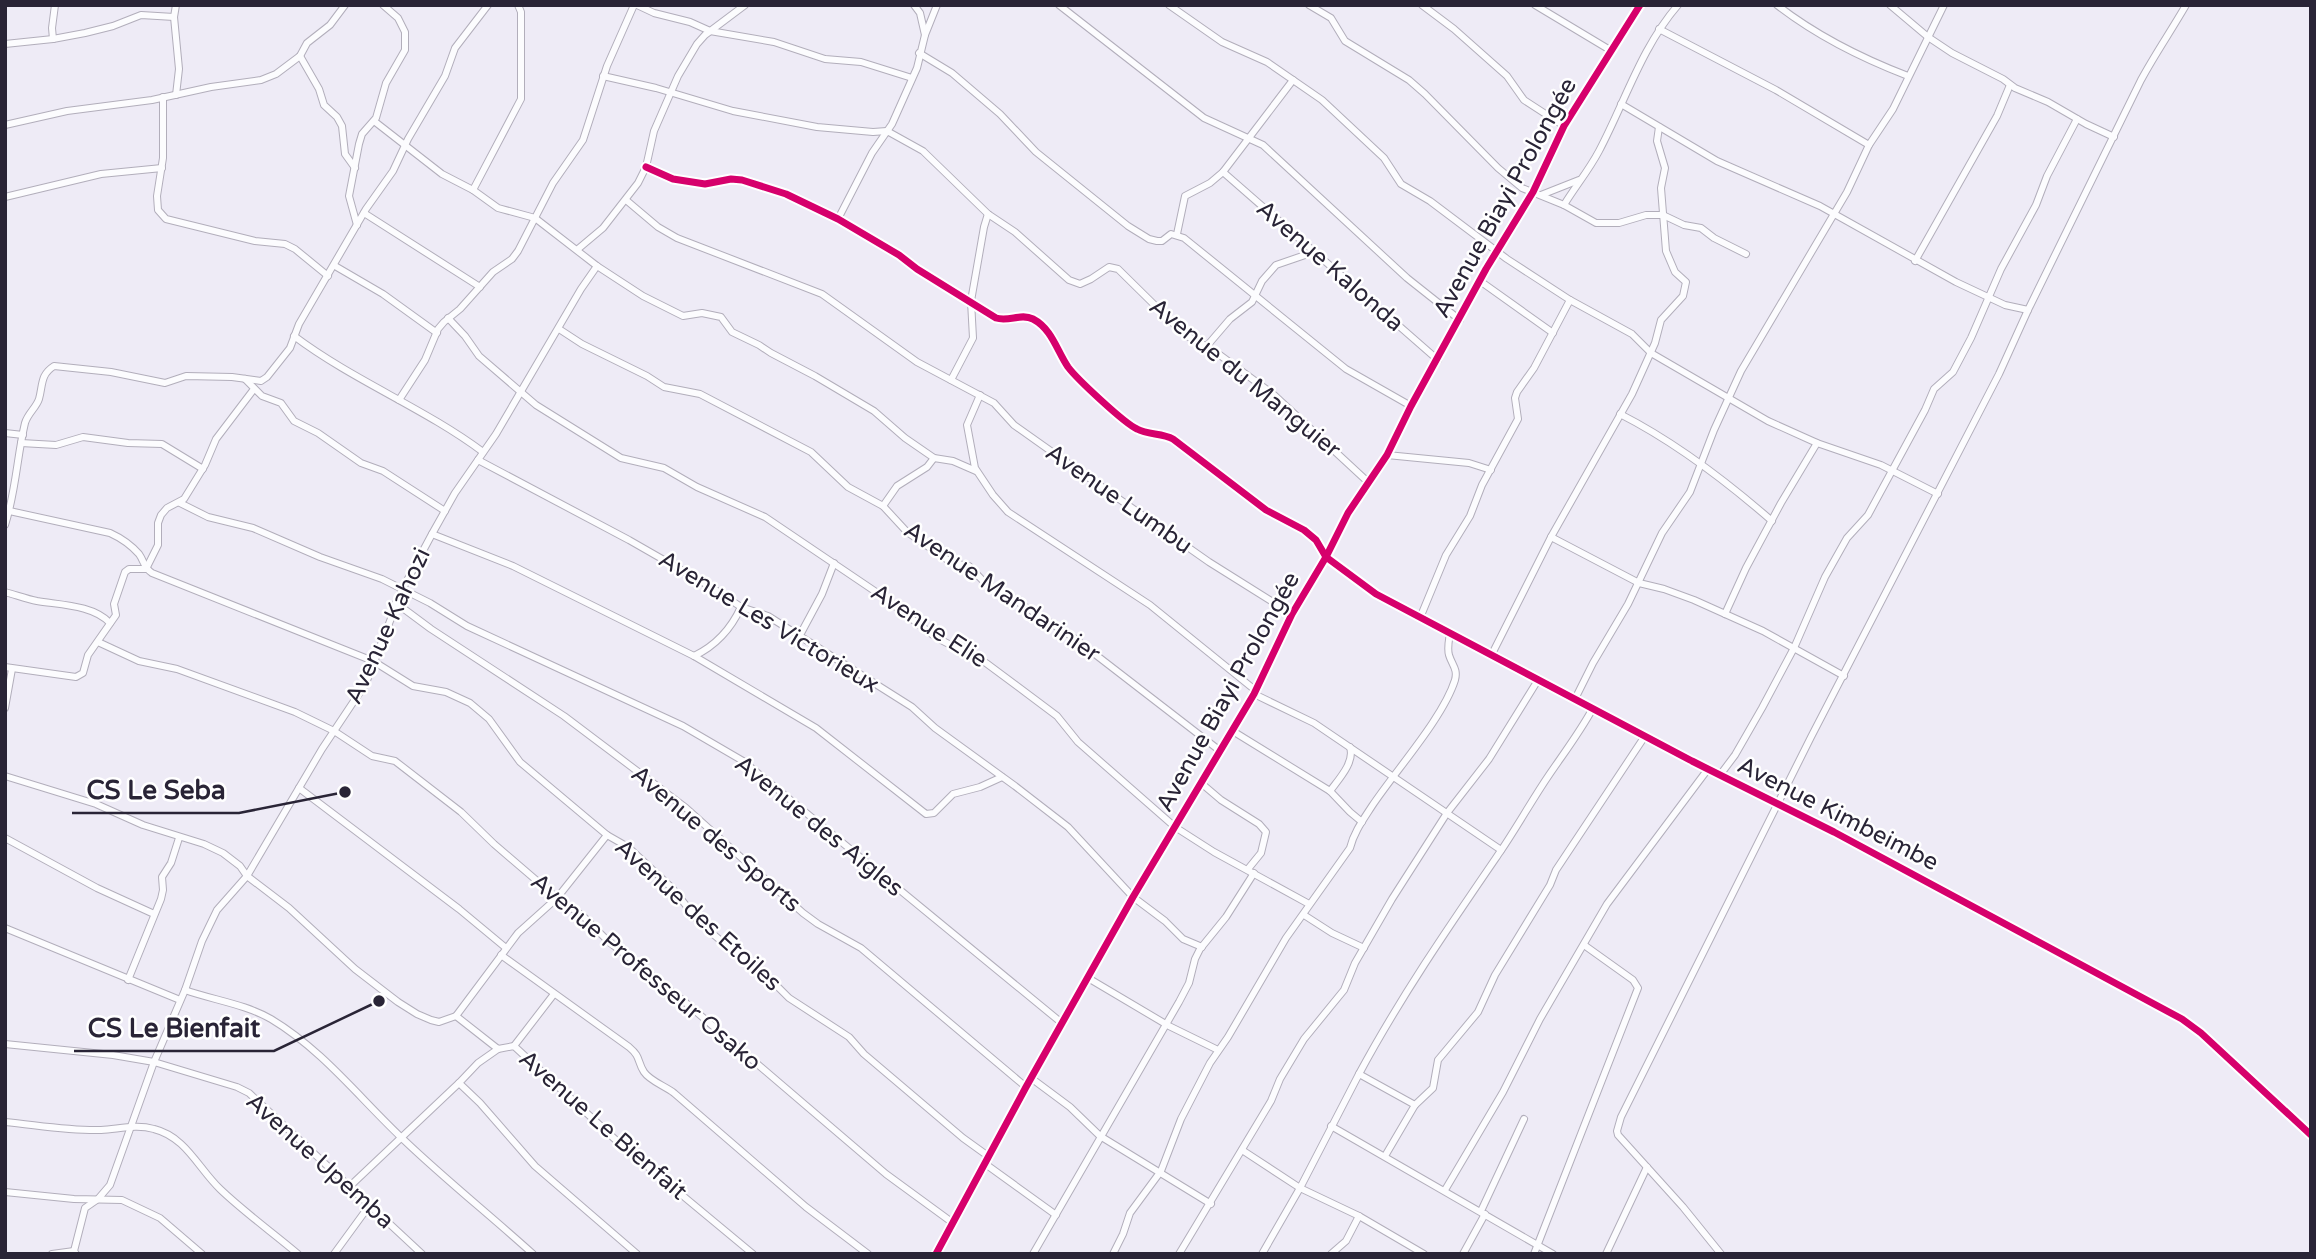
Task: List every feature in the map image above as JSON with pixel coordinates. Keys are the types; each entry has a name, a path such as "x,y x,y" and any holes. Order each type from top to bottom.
{"street":[{"path":"54,39 52,28 55,5"},
{"path":"176,5 176,95"},
{"path":"5,125 67,111 261,80 276,74 300,56 307,43 330,25 345,5"},
{"path":"357,225 349,196 362,134 374,121 386,83 405,50 403,27 383,5"},
{"path":"5,525 26,421 39,398 42,377 54,366 111,372 165,383 186,376 261,381 267,377 290,348 294,336 357,225 393,171 445,76 454,48 488,5"},
{"path":"473,190 521,99 521,12 518,5"},
{"path":"399,400 425,360 437,332 448,318 494,272 512,259 553,183 583,140 603,76 635,5 710,31 774,43 825,59 861,62 912,78"},
{"path":"579,249 603,229 626,200 646,167 654,131 678,76 697,44 745,5"},
{"path":"914,5 920,13 925,35"},
{"path":"838,219 872,153 887,131 912,78 937,5"},
{"path":"1059,5 1205,118 1263,145 1407,278 1460,320"},
{"path":"1170,5 1222,42 1267,62 1322,100 1369,142 1389,164 1401,184 1430,201 1507,259 1570,300 1632,334 1651,353 1768,421 1892,471 1938,494"},
{"path":"1309,5 1331,18 1345,41 1409,80 1430,98 1517,185 1564,205 1595,223 1663,215 1684,225 1700,228 1746,254"},
{"path":"1422,5 1507,76 1524,100 1564,126"},
{"path":"1535,5 1610,50"},
{"name":"Avenue Biayi Prolongée","path":"936,1254 1133,897 1255,692 1292,614 1348,513 1387,455 1497,250 1533,192 1564,126 1640,5"},
{"path":"1564,205 1598,152 1659,29 1678,5"},
{"path":"1777,5 1810,29 1872,63 1908,75"},
{"path":"1890,5 1928,37 1965,60 2114,137"},
{"path":"1575,699 1639,583 1662,533 1690,492 1741,371 1847,192 1869,145 1893,109 1944,5"},
{"path":"1721,1254 1618,1135 1620,1118 2003,365 2159,46 2170,34 2186,5"},
{"path":"5,44 54,39 113,26 141,15 174,17"},
{"path":"1659,29 1776,90 1869,145"},
{"path":"919,53 952,73 1000,114 1036,152 1128,226 1157,242 1171,234 1177,234 1257,295 1346,369 1411,406"},
{"path":"300,56 319,89 324,105 342,126 345,154 355,168"},
{"name":"Avenue du Manguier","path":"603,76 656,88 733,111 817,127 887,131 923,151 988,214 1015,232 1069,280 1080,284 1109,267 1118,270 1185,335 1274,396 1368,482"},
{"path":"1177,234 1185,196 1210,183 1223,172 1293,80"},
{"path":"1915,261 1992,125 2010,85"},
{"path":"163,97 162,169 157,204 158,210 166,219 255,241 285,244 328,276"},
{"path":"1621,104 1717,161 1834,213 1915,261 1990,298 2005,305 2028,310"},
{"path":"1720,775 1741,744 1794,648 1825,577 1847,538 1868,515 1934,388 1953,372 1990,298 2001,269 2036,205 2046,176 2077,118"},
{"path":"374,121 442,174 473,190 498,208 535,218 579,249 597,266 643,296 683,316 702,313 721,317 732,332 874,411 933,458 953,461 976,471"},
{"path":"1491,656 1551,537 1651,353 1661,320 1683,296 1686,285 1684,279 1675,272 1666,251 1661,188 1665,168 1657,141 1659,127"},
{"name":"Avenue Kimbeimbe","path":"646,167 673,179 705,184 731,179 742,180 786,194 838,219 996,318 1031,318 1050,336 1068,366 1127,423 1139,431 1173,439 1266,510 1304,530 1319,543 1326,557 1376,594 1538,681 1834,832 2182,1019 2201,1033 2311,1135"},
{"path":"5,197 102,174 162,169"},
{"name":"Avenue Kalonda","path":"1223,172 1438,359"},
{"path":"1541,195 1580,179"},
{"name":"Avenue Lumbu","path":"626,200 658,227 677,238 822,294 917,362 994,403 1014,425 1167,534 1292,614"},
{"path":"364,213 480,287"},
{"path":"951,380 973,338 971,301 988,214"},
{"path":"1206,347 1230,319 1257,295 1262,281 1276,265 1314,252"},
{"path":"335,266 383,294 437,332"},
{"name":"Avenue Kahozi","path":"75,1252 85,1208 98,1199 110,1185 154,1062 185,990 202,941 217,911 247,876 366,683 396,603 432,534 496,435 580,289 597,266"},
{"path":"1480,281 1553,333"},
{"path":"1420,618 1446,555 1470,516 1482,485 1518,419 1515,398 1517,392 1534,368 1570,300"},
{"name":"Avenue Elie","path":"448,318 479,356 520,393 621,458 664,468 697,487 753,510 834,563 937,638 986,663 1057,716 1078,742 1175,827 1214,852 1309,904"},
{"name":"Avenue Mandarinier","path":"559,329 664,387 700,394 811,452 848,487 883,506 907,532 952,563 969,566 987,585 1074,638 1219,750"},
{"path":"294,336 346,370 436,419 483,452"},
{"path":"245,379 268,399 281,403 294,421 361,463 383,471 445,512"},
{"path":"146,569 158,545 158,523 161,515 167,508 180,503 203,469 216,439 254,389"},
{"path":"980,395 967,425 976,471 1008,512 1150,606 1255,692 1314,723 1501,850"},
{"path":"1620,414 1646,427 1701,464 1772,522"},
{"path":"5,433 56,445 83,437 162,444 203,469"},
{"path":"1725,614 1746,568 1817,443"},
{"path":"1387,455 1469,463 1492,470"},
{"path":"883,506 897,485 926,467 933,458"},
{"name":"Avenue Les Victorieux","path":"478,460 629,540 741,607 768,616 912,708 934,728 1068,827 1133,897 1184,939 1202,947"},
{"name":"Avenue des Aigles","path":"180,503 208,517 253,528 320,557 359,570 430,603 467,626 683,726 743,761 1063,1024"},
{"path":"7,510 110,533 121,538 140,555 146,569"},
{"path":"432,534 513,566 694,656 816,727 926,814 934,813 953,794 980,787 1002,777"},
{"path":"1551,537 1639,583 1664,589 1725,614 1844,676"},
{"path":"800,635 822,594 834,563"},
{"path":"5,708 9,668 79,676 88,655 116,615 114,604 125,572 129,569 146,569"},
{"name":"Avenue des Etoiles","path":"146,569 373,661 413,686 446,692 470,703 489,719 520,762 607,835 621,841 645,862 684,900 700,923 764,973 789,998 849,1037 863,1054 986,1160 1056,1215"},
{"path":"5,592 79,608 102,615 110,623"},
{"name":"Avenue des Sports","path":"396,603 564,716 686,808 803,913 860,948 1026,1087"},
{"path":"694,656 715,644 735,620 741,607"},
{"path":"1113,1254 1124,1234 1130,1213 1161,1171 1181,1119 1218,1050 1286,938 1350,848 1353,836 1392,776 1434,720 1457,671 1449,655 1450,633"},
{"name":"Avenue Professeur Osako","path":"98,642 139,661 177,669 302,715 334,731 372,756 395,761 461,812 557,898 583,916 608,941 686,1003 886,1174 953,1223"},
{"path":"1179,1254 1211,1204 1304,1039 1344,990 1392,899 1447,813 1489,758 1538,681"},
{"path":"1262,1254 1300,1188 1385,1026 1440,937 1572,744 1593,708"},
{"path":"1231,730 1330,791 1362,822"},
{"path":"1385,1156 1415,1105 1433,1088 1438,1060 1478,1012 1495,975 1550,885 1556,870 1645,736"},
{"path":"1330,791 1349,762 1352,753 1349,746"},
{"path":"1445,1190 1503,1092 1540,1019 1606,904 1708,769"},
{"path":"5,776 96,804 113,813 223,853 240,866 247,876 289,908 355,969 407,1008 439,1022 456,1016 504,951 534,918 557,898 607,835"},
{"path":"1033,1254 1189,984 1195,958 1226,918 1261,853 1266,832 1259,824 1221,800 1201,783"},
{"path":"299,788 459,909 554,994 629,1047 638,1055 643,1071 649,1078 674,1093 806,1207 868,1254"},
{"path":"5,838 87,883 154,914"},
{"path":"128,980 163,890 162,877 171,863 179,838"},
{"path":"1304,915 1332,933 1364,948"},
{"path":"5,928 180,1000"},
{"path":"1534,1254 1638,988 1633,980 1584,945"},
{"path":"1088,978 1218,1050"},
{"path":"185,990 252,1010 272,1020 346,1079 401,1137 533,1254"},
{"path":"514,1046 554,994"},
{"name":"Avenue Le Bienfait","path":"456,1016 498,1049 514,1046 618,1142 753,1254"},
{"name":"Avenue Upemba","path":"5,1044 91,1052 154,1062 249,1093 422,1254"},
{"path":"349,1187 478,1063 498,1049"},
{"path":"1359,1073 1415,1105"},
{"path":"1031,1078 1070,1107 1100,1136 1211,1204"},
{"path":"459,1083 536,1166 637,1254"},
{"path":"1463,1254 1524,1119"},
{"path":"5,1122 101,1130 130,1126 155,1129 179,1142 195,1157 216,1186 298,1254"},
{"path":"1331,1126 1553,1254"},
{"path":"1242,1150 1300,1188 1359,1216 1424,1254"},
{"path":"1606,1254 1647,1167"},
{"path":"5,1192 74,1199 122,1200 160,1218 202,1254"},
{"path":"334,1254 369,1206"},
{"path":"1331,1254 1346,1241 1359,1216"},
{"path":"52,1254 75,1252"}],"cycle path":[{"path":"936,1254 1133,897 1254,694 1292,614 1348,513 1387,455 1486,269 1533,192 1564,126 1640,5"},
{"path":"646,167 673,179 705,184 731,179 742,180 786,194 838,219 899,255 996,318 1028,317 1040,323 1050,334 1073,373 1122,418 1141,431 1173,439 1266,510 1304,530 1316,540 1326,557 1376,594 1692,761 1834,832 2182,1019 2201,1033 2311,1135"}],"place":[{"name":"CS Le Seba","path":"345,792"},
{"name":"CS Le Bienfait","path":"379,1001"}]}
